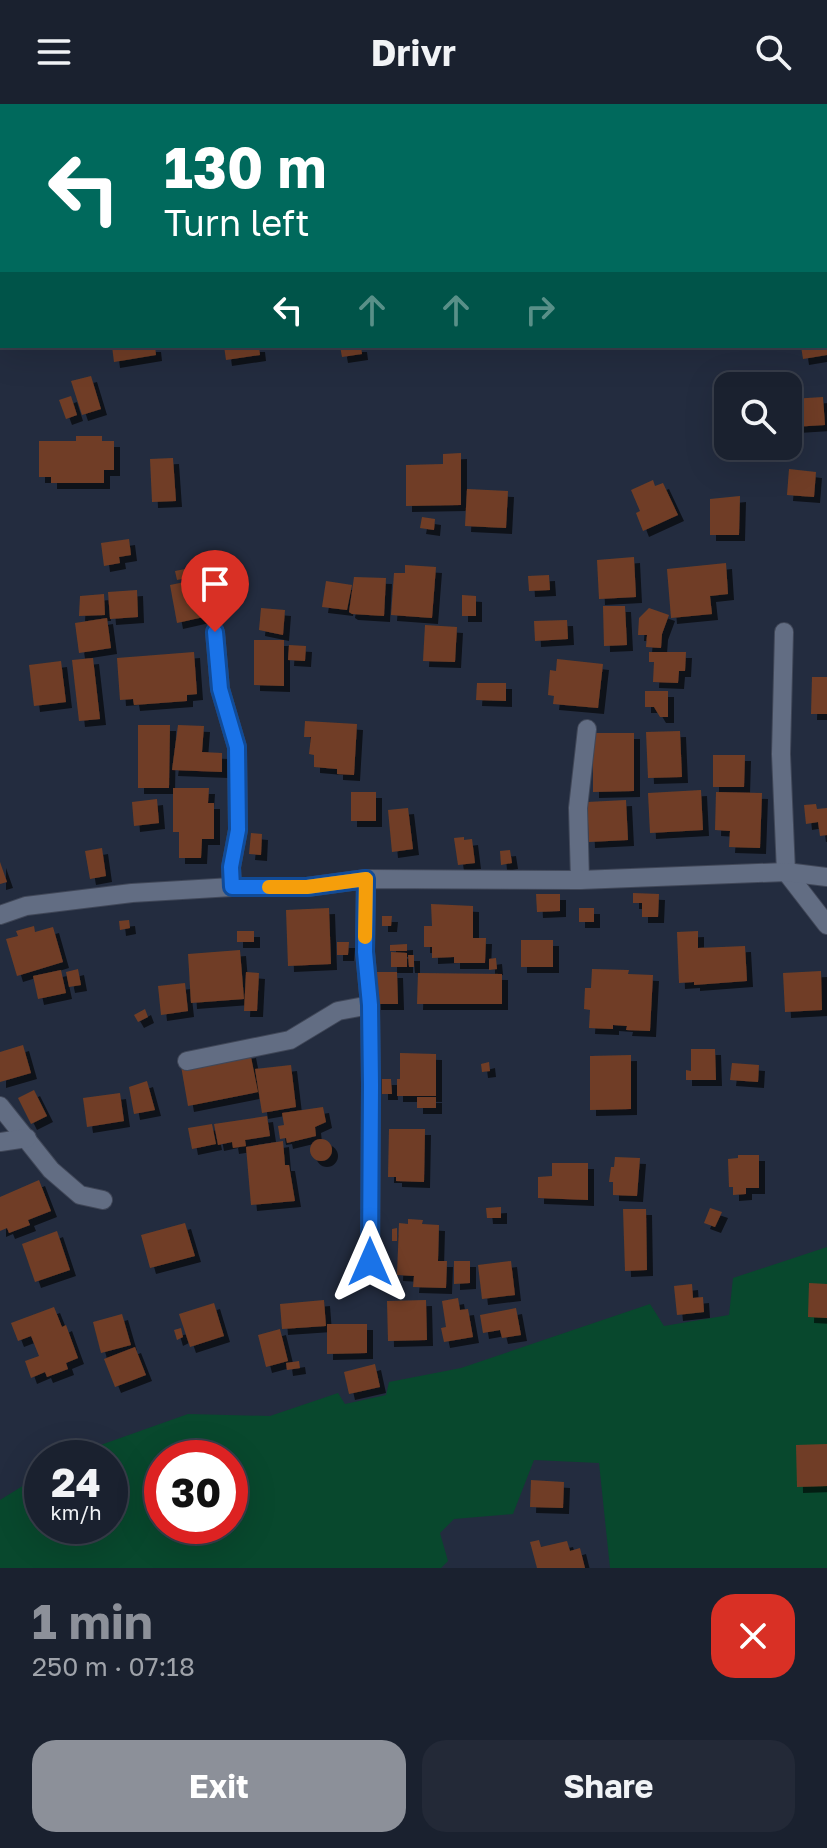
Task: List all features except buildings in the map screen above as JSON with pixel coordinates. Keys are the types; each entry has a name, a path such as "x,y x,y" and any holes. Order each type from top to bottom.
{"street":[{"path":"215,632 220,689 237,747 238,830 231,867 232,887"},
{"path":"784,632 781,754 786,872 827,925"},
{"path":"580,880 578,808 587,729"},
{"path":"0,915 26,906 117,895 232,887 307,887 366,879 580,880 786,872 827,877"},
{"path":"366,879 365,952 370,1005 370,1262"},
{"path":"187,1061 290,1040 338,1011 370,1005"},
{"path":"0,1106 51,1170 80,1195 103,1200"},
{"path":"0,1142 27,1138"}],"green space":[{"path":"827,1247 827,1568 610,1568 599,1463 534,1460 513,1514 454,1519 440,1533 448,1561 441,1568 0,1568 0,1500 24,1485 24,1544 128,1544 128,1440 115,1440 188,1414 270,1416 338,1393 345,1404 386,1395 389,1382 461,1368 650,1304 664,1326 729,1315 733,1278"}],"slow traffic":[{"path":"269,887 307,887 366,879 365,937"}],"route":[{"path":"215,632 220,689 237,747 238,830 231,867 232,887 307,887 366,879 365,952 370,1005 371,1085 370,1262"}]}
